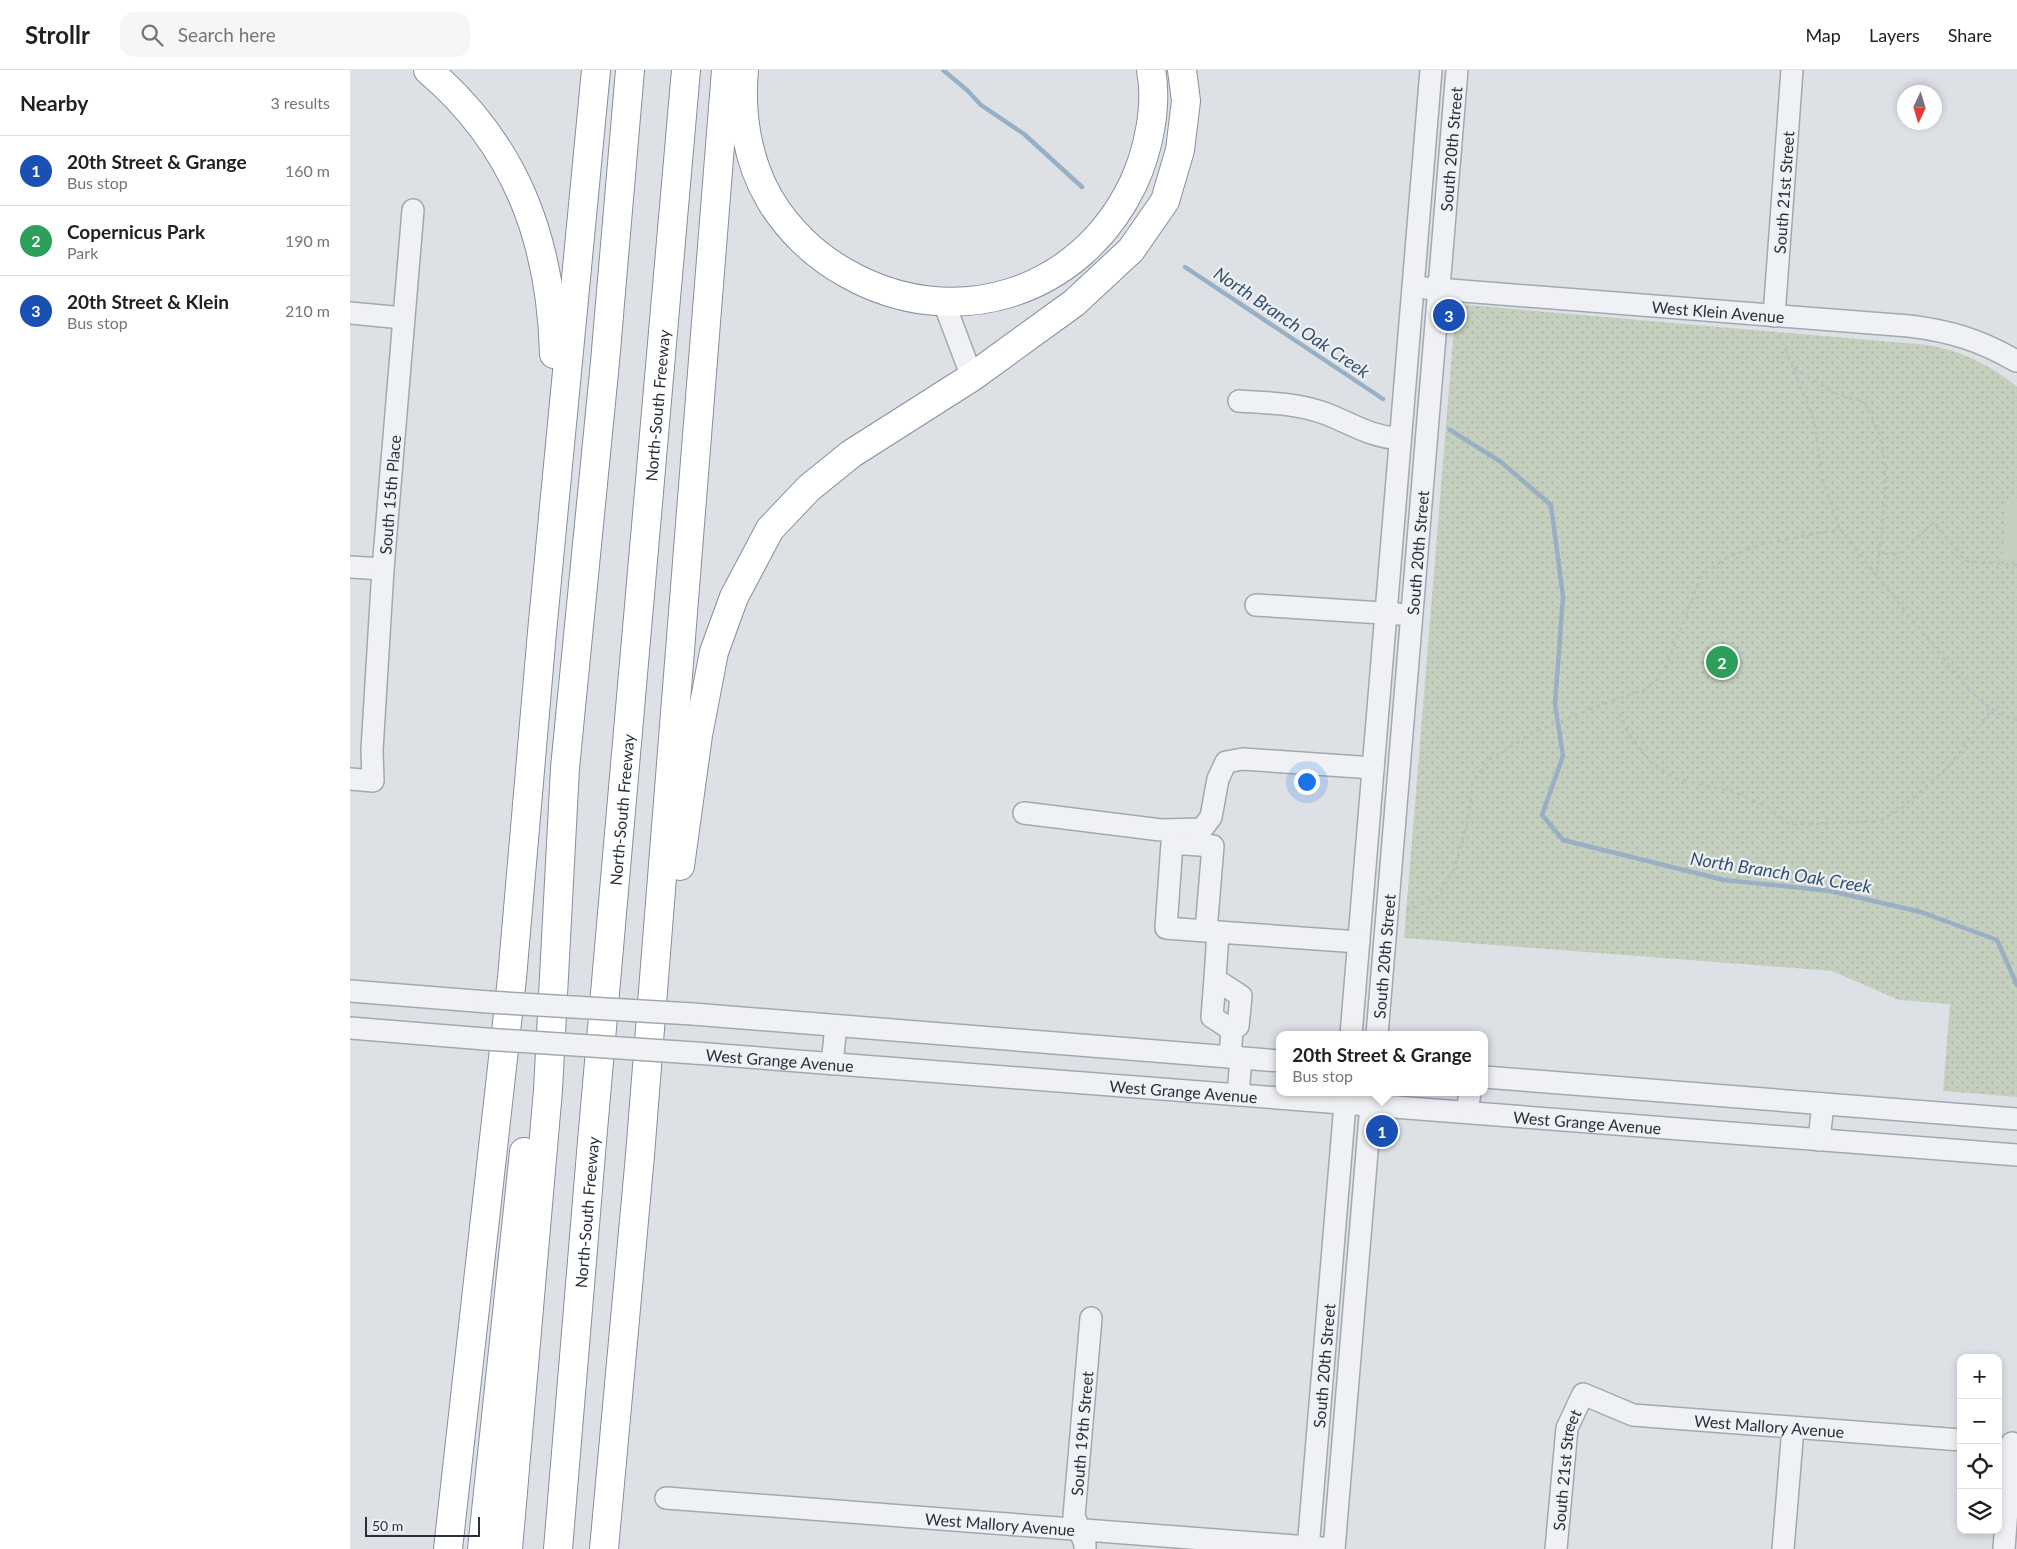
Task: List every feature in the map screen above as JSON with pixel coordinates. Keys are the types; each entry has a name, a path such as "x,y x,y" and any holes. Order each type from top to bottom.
{"highway":[{"path":"428,70 444,84 486,131 508,166 526,202 545,262 554,318 555,382 542,632"},
{"path":"448,1549 512,978 542,632 596,70"},
{"path":"482,1549 566,768 604,372 630,70"},
{"name":"North-South Freeway","path":"558,1549 590,1153 686,70"},
{"path":"604,1549 640,1155 726,70"},
{"path":"744,70 744,114 755,168 769,198 791,229 814,252 862,283 913,299 944,303 972,302 1025,288 1074,260 1104,231 1119,212 1138,172 1144,154 1150,127 1151,70"},
{"path":"640,1155 698,735 714,652 734,597 770,529 809,488 851,454 972,377 1074,304 1131,250 1165,201 1180,150 1186,101 1182,70"},
{"path":"508,1549 548,1090 566,768"}],"street":[{"name":"South 20th Street","path":"1351,1031 1373,768 1378,613 1400,439 1431,70"},
{"name":"South 20th Street","path":"1377,1031 1457,70"},
{"name":"South 21st Street","path":"1774,316 1792,70"},
{"name":"South 15th Place","path":"350,779 373,781 372,750 383,569 413,210"},
{"name":"West Klein Avenue","path":"1412,287 1940,330 1964,336 1993,348 2017,361"},
{"path":"944,303 972,377"},
{"path":"350,313 403,318"},
{"path":"1239,401 1306,407 1372,434 1400,439"},
{"path":"350,567 383,569"},
{"path":"1256,604 1412,615"},
{"path":"1024,813 1161,830 1202,829 1211,817 1218,779 1226,762 1243,759 1373,768"},
{"path":"1238,1095 1236,1057 1232,1030 1238,1026 1241,996 1215,979 1212,932 1360,936 1386,931"},
{"path":"350,991 488,1002 693,1014 1276,1061"},
{"path":"832,1064 836,1026"},
{"name":"West Grange Avenue","path":"350,1028 1238,1095 1468,1102 1819,1140 2017,1155"},
{"path":"1488,1077 2017,1119"},
{"name":"South 20th Street","path":"1308,1548 1346,1098"},
{"name":"South 20th Street","path":"1334,1549 1372,1099"},
{"path":"1819,1140 1822,1104"},
{"path":"1337,1200 1363,1202"},
{"name":"South 19th Street","path":"1082,1539 1074,1516 1091,1318"},
{"name":"South 21st Street","path":"1556,1549 1567,1428 1583,1394"},
{"name":"West Mallory Avenue","path":"1583,1394 1633,1415 1957,1440"},
{"path":"1783,1549 1793,1428"},
{"path":"2004,1549 2009,1443"},
{"name":"West Mallory Avenue","path":"666,1498 1082,1539 1334,1549"}],"path":[{"path":"1774,316 1814,420 1823,481 1840,529 1970,690 1997,713 2017,720"},
{"path":"1793,368 1837,394 1864,403 1878,430 1884,453 1885,471 1877,576"},
{"path":"1879,554 1899,554 1934,522 1965,561 2017,565"},
{"path":"1404,911 1436,898 1455,867 1469,817 1473,780 1489,760 1536,731 1644,690 1656,681 1667,664 1700,576 1726,558 1762,544 1840,529"},
{"path":"1614,700 1628,733 1650,761 1674,778 1735,792 1767,807 1791,825 1879,821 1898,811 1948,767 1992,709"}],"green space":[{"path":"1456,304 1928,345 1953,351 1975,360 1997,372 2017,387 2017,1097 1943,1091 1950,1004 1899,1000 1832,971 1404,938"},
{"path":"2007,502 2017,502 2017,562 2002,561"}],"waterway":[{"name":"North Branch Oak Creek","path":"943,70 967,90 981,105 1024,134 1082,187"},
{"name":"North Branch Oak Creek","path":"1185,267 1383,399"},
{"name":"North Branch Oak Creek","path":"1450,430 1501,462 1551,505 1563,597 1555,704 1563,756 1542,815 1563,840 1724,880 1830,891 1921,912 1997,940 2017,985"}],"place":[{"name":"20th Street & Klein","path":"1449,315"},
{"name":"Copernicus Park","path":"1722,662"},
{"name":"20th Street & Grange","path":"1382,1131"}]}
